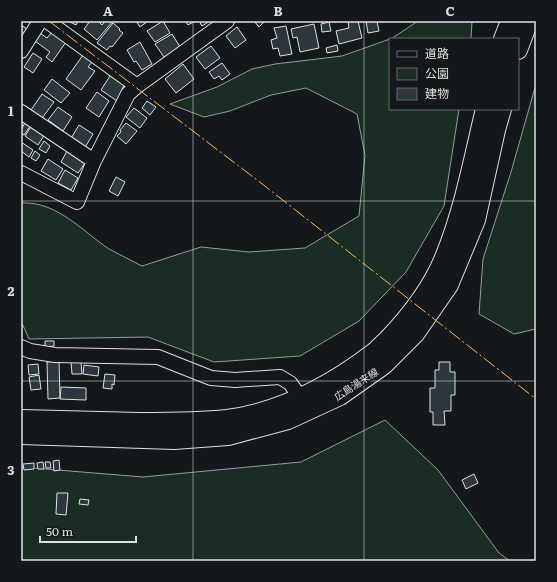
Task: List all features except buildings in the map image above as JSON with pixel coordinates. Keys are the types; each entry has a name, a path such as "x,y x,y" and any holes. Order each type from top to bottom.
{"main road":[{"path":"503,38 510,21"},
{"path":"519,47 528,21"},
{"name":"広島湯来線","path":"21,419 182,422 228,418 268,410 300,397 332,380 374,352 402,323 427,290 445,257 462,208 485,110"},
{"name":"広島湯来線","path":"21,435 174,440 228,436 288,420 340,396 384,366 415,334 449,285 476,220 502,110"}],"street":[{"path":"21,51 40,21"},
{"path":"47,21 137,86"},
{"path":"21,173 77,202 94,162 128,94 227,21"},
{"path":"21,112 94,162"},
{"path":"21,347 55,355 158,356 211,378 235,380 280,377 290,383 300,397"}],"green space":[{"path":"418,21 472,21 471,38 392,38"},
{"path":"389,39 389,110 459,110 444,206 406,272 359,321 300,356 214,362 148,337 29,339 21,321 21,203 34,204 58,212 109,249 142,266 201,247 249,252 305,248 359,216 365,155 357,114 306,88 271,95 230,111 204,117 170,104 217,87 252,69 275,64 342,56"},
{"path":"536,84 536,329 514,334 479,314 483,259 511,172"},
{"path":"385,420 438,470 499,553 510,561 21,561 21,467 143,477 301,462"}],"power":[{"path":"49,21 261,183 536,399"}]}
